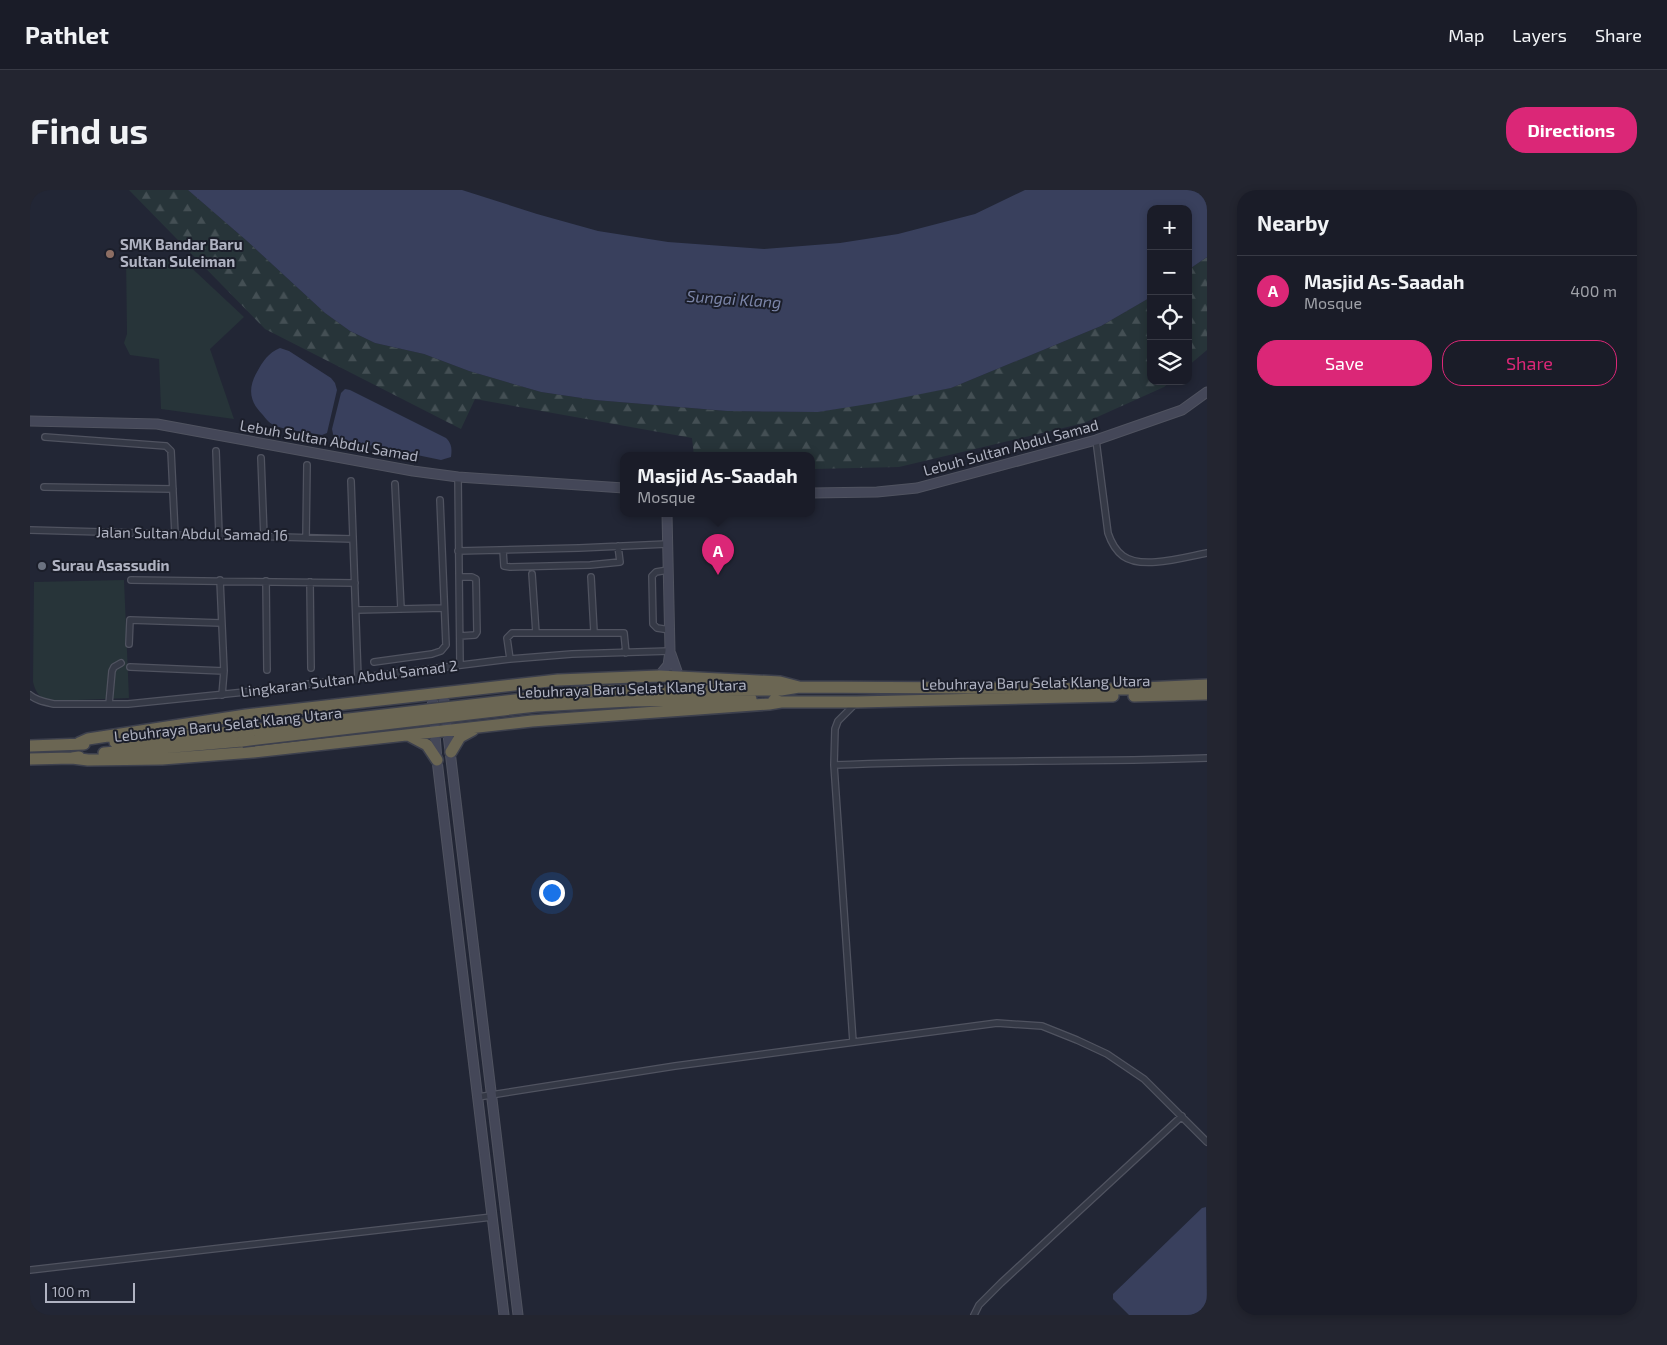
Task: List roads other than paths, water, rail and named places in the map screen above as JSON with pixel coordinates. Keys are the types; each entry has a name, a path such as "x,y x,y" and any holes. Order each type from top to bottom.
{"highway":[{"path":"79,743 88,739 246,715 558,680 659,676 780,682 799,687"},
{"name":"Lebuhraya Baru Selat Klang Utara","path":"30,759 72,758 87,754 594,691 781,690 799,687 1122,689 1207,685"},
{"name":"Lebuhraya Baru Selat Klang Utara","path":"30,746 242,736 536,706 629,701 769,698 781,702 857,702 1207,694"},
{"path":"72,758 88,760 171,758 262,751 532,721 781,702"},
{"path":"451,752 460,737 479,727"},
{"path":"409,735 427,745 438,760"}],"street":[{"name":"Lebuh Sultan Abdul Samad","path":"815,493 877,492 916,488 1096,440 1182,410 1207,392"},
{"name":"Lebuh Sultan Abdul Samad","path":"30,421 157,424 458,477 620,488"},
{"path":"46,437 166,446 169,448 171,451 175,534"},
{"path":"1096,440 1108,533 1113,546 1123,556 1135,561 1151,562 1207,553"},
{"path":"216,451 219,535"},
{"path":"261,458 264,536"},
{"path":"306,537 307,465"},
{"path":"458,477 460,665"},
{"path":"351,481 358,678"},
{"path":"395,484 401,609"},
{"path":"44,487 173,489"},
{"path":"374,662 432,654 442,651 446,645 440,500"},
{"path":"659,676 668,665 670,651 667,517"},
{"name":"Jalan Sultan Abdul Samad 16","path":"30,530 353,539"},
{"path":"458,551 667,544"},
{"path":"503,550 504,566 590,565 620,562 618,546"},
{"path":"668,570 656,572 652,576 653,624 655,627 670,630"},
{"path":"532,574 536,633"},
{"path":"459,577 472,577 476,579 477,632 474,635 460,636"},
{"path":"590,577 594,632"},
{"path":"131,580 355,583"},
{"path":"220,580 224,671 222,695"},
{"path":"266,581 267,670"},
{"path":"310,582 311,668"},
{"path":"356,610 444,608"},
{"path":"129,644 130,620 222,623"},
{"path":"510,659 507,638 512,634 624,633 626,653"},
{"path":"670,651 679,677"},
{"name":"Lingkaran Sultan Abdul Samad 2","path":"30,695 43,702 54,704 128,704 222,695 510,659 572,654 670,651"},
{"path":"109,704 112,671 114,667 121,663"},
{"path":"130,667 224,671"},
{"path":"438,694 448,730 451,752 518,1315"},
{"path":"438,694 435,732 504,1315"},
{"path":"852,1042 834,766 835,729 838,721 857,702"},
{"path":"834,766 901,762 1207,758"},
{"path":"463,975 477,973"},
{"path":"478,1098 675,1066 997,1023 1042,1026 1108,1054 1144,1079 1207,1142"},
{"path":"974,1315 979,1305 1001,1283 1182,1116"},
{"path":"30,1270 492,1217"}],"water":[{"name":"Sungai Klang","path":"188,190 462,190 598,231 668,242 764,249 840,243 898,234 975,214 1025,190 1207,190 1207,257 1192,267 1192,205 1147,205 1147,299 1101,326 951,388 818,412 727,411 595,400 541,392 469,371 424,354 375,343 350,331 325,313"},
{"path":"280,348 289,351 331,378 335,383 337,390 327,433 322,435 276,426 254,404 251,389 254,378 266,358"},
{"path":"345,389 446,438 451,447 451,457 441,460 335,438 332,429 341,393"},
{"path":"1206,1207 1207,1315 1129,1315 1113,1299 1113,1294 1202,1208"}],"place":[{"name":"SMK Bandar Baru Sultan Suleiman","path":"110,254"},
{"name":"Surau Asassudin","path":"42,566"},
{"name":"Masjid As-Saadah","path":"718,575"}]}
